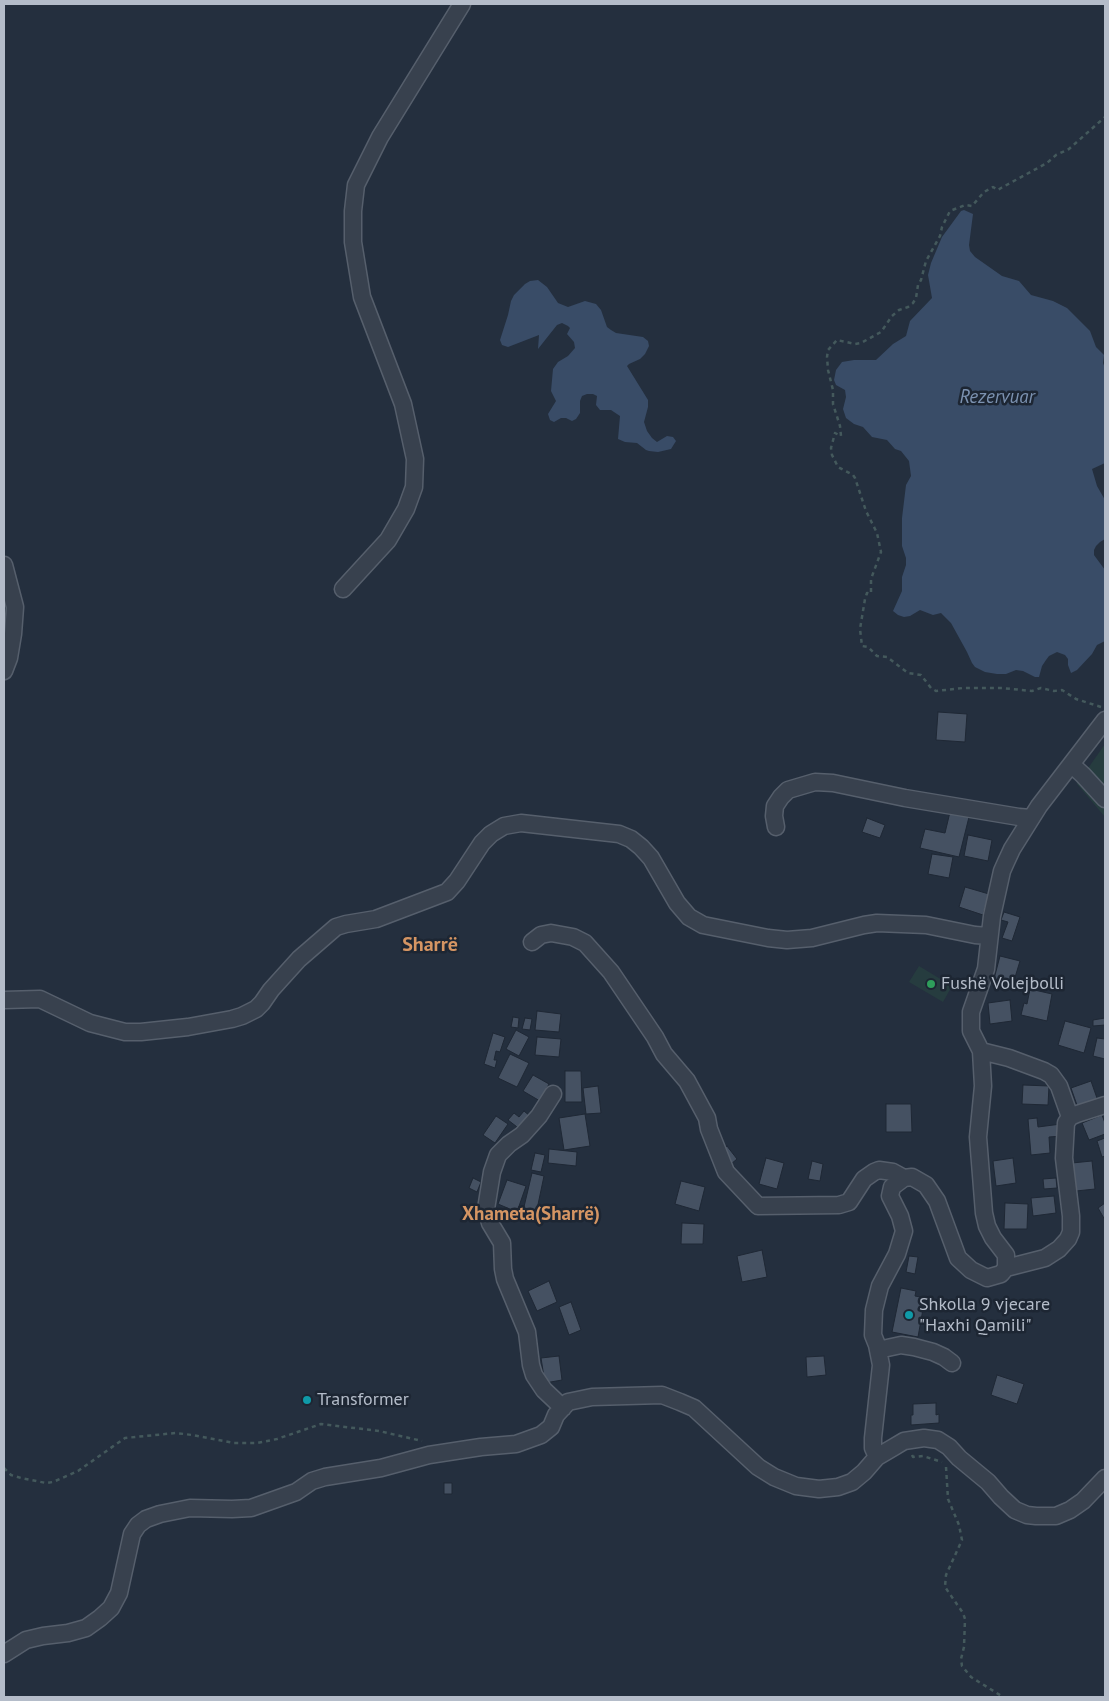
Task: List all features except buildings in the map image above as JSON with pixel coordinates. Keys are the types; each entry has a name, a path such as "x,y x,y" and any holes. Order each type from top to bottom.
{"street":[{"path":"343,589 388,540 406,509 414,487 415,458 402,404 362,297 354,242 352,211 356,185 380,136 462,4"},
{"path":"4,565 15,607 9,658 4,671"},
{"path":"532,942 541,935 551,933 573,937 585,943 611,972 655,1036 664,1054 687,1081 706,1118 726,1172 758,1206 839,1206 849,1202 864,1179 874,1172 879,1170 893,1172 904,1178 912,1178 926,1185 937,1201 956,1252 963,1264 987,1278 995,1277 1002,1274 1006,1268 1006,1255 993,1238 984,1213 978,1137 983,1086 980,1051 971,1031 971,1012 986,969 989,936 1002,871 1012,849 1031,818 1105,720"},
{"path":"1072,765 1105,799"},
{"path":"776,827 775,806 781,797 788,790 815,782 834,783 905,798 1031,818"},
{"path":"4,1000 40,999 90,1023 126,1032 188,1027 242,1016 256,1009 299,959 336,927 376,919 447,892 457,881 482,843 491,834 504,826 521,823 619,834 630,839 651,858 677,903 689,917 703,925 787,940 812,938 877,923 926,925 989,936"},
{"path":"980,1051 1009,1058 1051,1075 1059,1086 1070,1117"},
{"path":"553,1094 540,1116 522,1135 498,1155 492,1172 486,1208 490,1223 502,1243 503,1269 527,1332 531,1366 534,1375 544,1390 563,1408"},
{"path":"1006,1268 1045,1258 1059,1249 1068,1239 1071,1232 1071,1216 1064,1158 1066,1122 1070,1117 1105,1105"},
{"path":"877,1457 873,1438 881,1365 873,1335 874,1310 880,1286 904,1236 904,1224 890,1196 892,1187 904,1178"},
{"path":"878,1350 901,1345 914,1347 933,1352 952,1363"},
{"path":"4,1654 26,1640 86,1628 111,1608 119,1593 132,1534 138,1525 146,1519 190,1508 251,1508 296,1492 312,1481 325,1477 381,1468 429,1455 516,1444 541,1435 551,1427 556,1415 568,1402 592,1397 662,1395 694,1408 758,1467 774,1477 796,1486 838,1487 852,1482 877,1457 904,1441 924,1438 938,1440 949,1447 988,1482 1015,1510 1036,1516 1056,1516 1070,1510 1083,1502 1105,1478"}],"path":[{"path":"1105,117 1069,149 1056,155 1047,163 998,190 993,188 984,192 972,206 965,205 950,211 940,236 926,261 922,280 918,285 916,298 913,303 908,308 900,310 892,316 881,332 862,343 855,344 838,340 828,350 827,357 833,390 833,404 841,436 835,433 831,448 832,455 838,467 855,478 866,511 877,533 881,552 872,576 871,592 870,594 867,593 866,596 860,629 862,646 868,647 877,656 887,657 908,673 921,675 931,688 936,691 963,688 1002,688 1032,691 1041,688 1062,690 1088,704 1098,704 1105,711"},
{"path":"4,1468 11,1475 21,1478 46,1483 53,1482 78,1471 125,1438 176,1433 234,1444 257,1444 321,1424 379,1430 424,1441"},
{"path":"904,1441 913,1457 923,1456 946,1463 948,1499 959,1525 962,1540 946,1575 945,1587 966,1619 961,1659 962,1666 971,1677 1002,1697"}],"green space":[{"path":"1105,744 1105,817 1077,784"},
{"name":"Fushë Volejbolli","path":"919,966 952,986 943,1002 909,982"}],"water":[{"name":"Rezervuar","path":"964,210 973,214 969,245 970,251 975,257 1002,276 1019,281 1031,295 1053,301 1067,308 1090,331 1096,347 1104,355 1105,463 1092,469 1097,486 1105,500 1105,539 1096,546 1094,555 1105,570 1105,641 1097,645 1092,654 1077,670 1071,673 1068,659 1065,655 1057,652 1046,660 1039,677 1016,670 1006,674 985,672 975,667 972,663 951,623 941,613 933,615 920,610 904,617 893,611 902,591 902,577 906,565 902,546 902,518 906,485 911,476 909,461 901,451 895,449 887,440 872,437 863,427 854,424 846,418 843,409 846,397 845,390 836,385 834,380 836,370 842,362 876,360 893,344 906,336 910,321 932,298 928,275 942,237 961,211"},
{"path":"538,280 547,287 558,303 568,307 585,301 596,304 601,310 607,327 611,330 616,333 643,337 648,341 649,346 645,354 627,366 648,400 644,422 647,431 657,442 667,436 673,437 676,441 671,449 658,452 649,451 637,443 618,439 620,416 611,410 600,410 596,405 597,396 593,394 582,396 580,413 576,419 572,421 561,418 554,422 550,420 548,414 556,401 551,391 553,369 558,362 568,356 575,348 574,342 567,334 570,328 562,323 557,325 538,349 539,335 508,347 502,345 500,340 514,295 525,284"}],"place":[{"name":"Fushë Volejbolli","path":"931,984"},
{"name":"Shkolla 9 vjecare \"Haxhi Qamili\"","path":"909,1315"},
{"name":"Transformer","path":"307,1400"}],"district":[{"name":"Sharrë","path":"430,945"},
{"name":"Xhameta(Sharrë)","path":"531,1215"}]}
